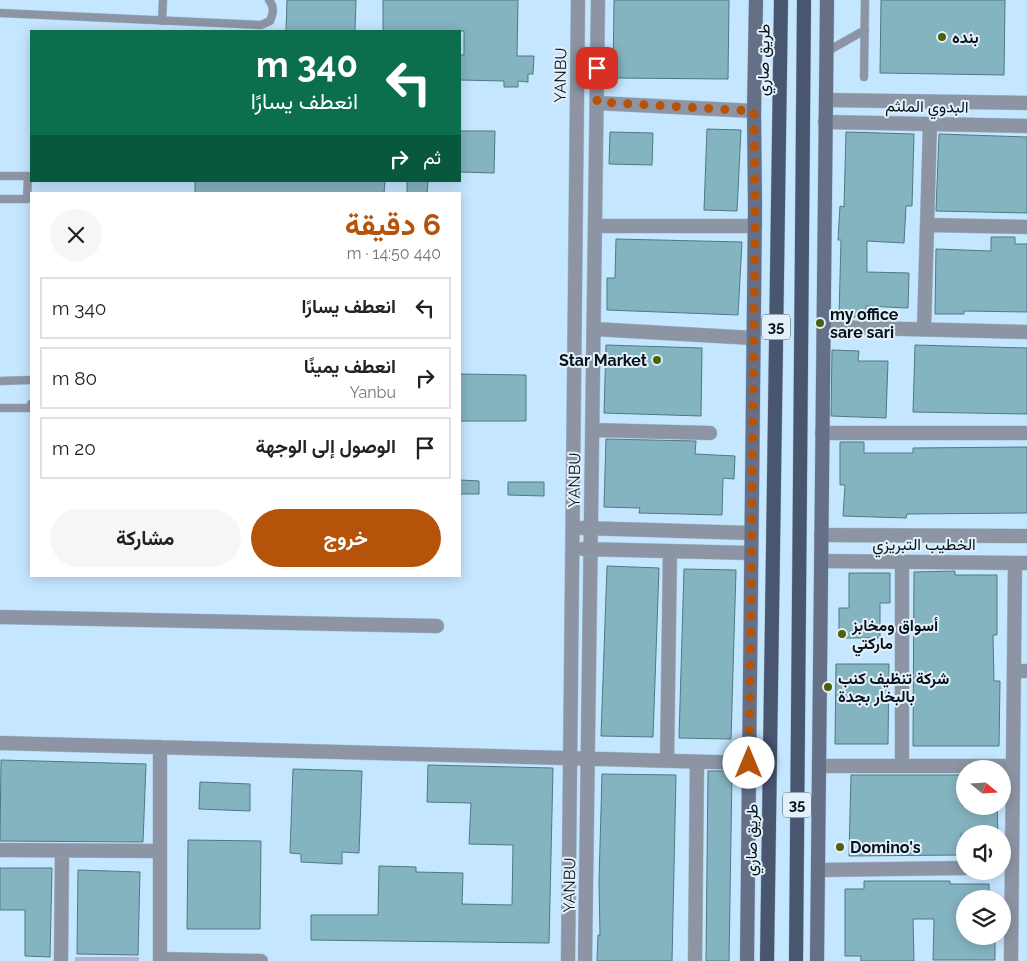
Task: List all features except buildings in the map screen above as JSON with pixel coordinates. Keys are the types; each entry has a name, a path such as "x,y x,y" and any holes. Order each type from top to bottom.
{"main road":[{"path":"747,961 756,0"},
{"name":"طريق صاري","path":"766,961 781,0"},
{"name":"35","path":"796,961 804,0"},
{"path":"817,961 827,0"}],"street":[{"name":"YANBU","path":"568,961 578,0"},
{"name":"YANBU","path":"585,961 598,0"},
{"name":"البدوي الملثم","path":"826,100 1027,103"},
{"path":"597,102 754,111"},
{"name":"البدوي الملثم","path":"825,122 1027,126"},
{"path":"924,329 930,124"},
{"path":"927,225 1027,227"},
{"path":"595,226 755,226"},
{"path":"823,326 1027,332"},
{"path":"594,330 753,338"},
{"path":"592,430 710,433"},
{"path":"822,433 1027,433"},
{"path":"573,528 752,533"},
{"name":"الخطيب التبريزي","path":"821,534 1027,536"},
{"path":"572,549 751,553"},
{"path":"667,761 670,551"},
{"name":"الخطيب التبريزي","path":"821,561 1021,563"},
{"path":"902,562 902,766"},
{"path":"1009,825 1021,671 1021,563"},
{"path":"0,617 437,626"},
{"path":"0,743 749,763"},
{"path":"160,747 160,960 261,961"},
{"path":"696,961 697,762"},
{"path":"819,766 1013,766"},
{"path":"0,850 160,851"},
{"path":"61,961 62,851"},
{"path":"818,870 956,868"},
{"path":"1008,880 1012,961"}],"lane":[{"path":"162,21 163,0"},
{"path":"0,13 261,25 270,21 273,6 269,0"},
{"path":"864,77 865,0"},
{"path":"826,52 865,30"},
{"path":"0,176 28,176 27,199 0,199"},
{"path":"0,381 30,380"},
{"path":"0,408 30,408"}],"shaded area":[{"path":"75,957 139,957 139,961 75,961"}],"place":[{"name":"بنده","path":"942,37"},
{"name":"my office sare sari","path":"820,323"},
{"name":"Star Market","path":"657,360"},
{"name":"أسواق ومخابز ماركتي","path":"842,634"},
{"name":"شركة تنظيف كنب بالبخار بجدة","path":"828,687"},
{"name":"Domino's","path":"840,847"}],"route":[{"path":"597,68 597,102 754,111 755,226 749,763"}]}
